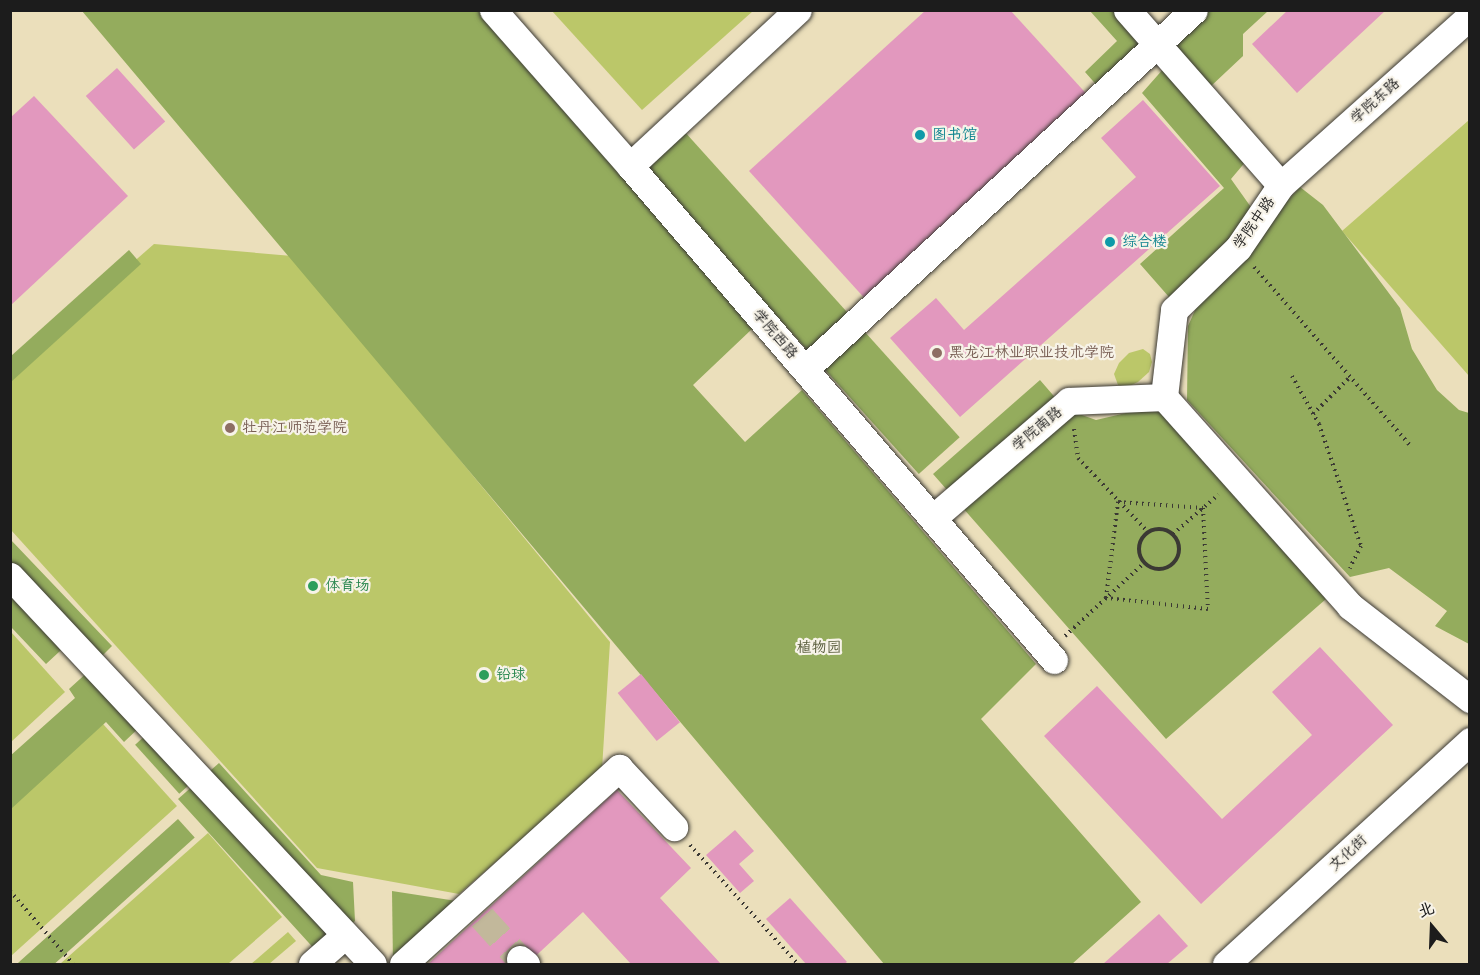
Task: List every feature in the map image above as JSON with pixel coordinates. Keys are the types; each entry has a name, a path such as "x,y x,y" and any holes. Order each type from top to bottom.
{"street":[{"name":"学院西路","path":"493,10 1051,656"},
{"path":"630,166 798,10"},
{"name":"学院中路","path":"1127,10 1281,185 1238,248 1174,310 1164,397"},
{"path":"805,369 1194,10"},
{"name":"学院东路","path":"1281,185 1470,16"},
{"path":"1164,397 1350,606 1470,699"},
{"name":"学院南路","path":"933,518 1069,401 1164,397"},
{"path":"10,576 373,964"},
{"name":"文化街","path":"1226,964 1470,741"},
{"path":"403,964 476,910 619,768 674,827"},
{"path":"312,964 345,935"}],"path":[{"path":"1238,248 1410,445"},
{"path":"1292,376 1313,414 1361,546 1338,593"},
{"path":"1313,414 1350,377"},
{"path":"1069,401 1078,458 1148,532"},
{"path":"1173,534 1236,478"},
{"path":"1118,502 1203,508"},
{"path":"1106,597 1118,502"},
{"path":"1106,597 1208,609 1203,508"},
{"path":"1161,529 1173,534 1180,552 1174,564 1162,570 1144,563 1139,551 1143,537 1148,532 1161,529"},
{"path":"1051,656 1106,597 1144,563"},
{"path":"674,827 798,964"},
{"path":"10,891 73,964"}],"green space":[{"name":"植物园","path":"82,11 485,11 752,329 693,385 745,442 802,390 1036,664 981,719 1141,902 1072,964 884,964"},
{"path":"552,11 753,11 642,110"},
{"path":"1090,11 1118,11 1155,54 1108,98 1085,72 1117,41"},
{"path":"1206,11 1268,11 1243,34 1243,56 1210,87 1170,43"},
{"path":"1165,67 1247,160 1231,179 1253,210 1231,244 1169,297 1140,264 1224,188 1142,93"},
{"path":"1469,120 1469,376 1342,231"},
{"path":"684,131 960,437 919,474 643,168"},
{"path":"1300,187 1323,205 1400,308 1412,349 1437,390 1459,410 1469,413 1469,644 1435,626 1447,611 1389,568 1350,577 1187,400 1188,326 1204,290"},
{"name":"体育场","path":"154,244 292,256 610,642 602,769 459,894 317,868 11,530 10,370"},
{"path":"129,250 141,264 11,382 11,356"},
{"path":"1143,349 1150,354 1152,362 1149,372 1138,382 1125,388 1118,385 1114,374 1119,363 1129,353"},
{"path":"1040,380 1065,409 1096,420 1156,406 1326,599 1166,739 933,474"},
{"path":"10,539 112,646 96,662 73,639 46,664 11,627"},
{"path":"11,632 65,692 11,742"},
{"path":"91,669 142,725 124,742 106,722 11,809 10,756 75,698 69,689"},
{"path":"103,724 177,806 11,956 10,808"},
{"path":"147,734 191,783 179,794 135,745"},
{"path":"219,763 321,875 353,882 355,921 318,953 178,799"},
{"path":"178,819 195,838 54,964 17,964"},
{"path":"208,833 282,917 228,964 60,964"},
{"path":"392,891 463,902 393,964"},
{"path":"288,932 296,941 269,964 251,964"}],"building":[{"name":"图书馆","path":"926,10 1010,10 1092,100 868,302 749,171"},
{"path":"1288,10 1386,10 1297,93 1252,44"},
{"path":"117,68 165,122 134,150 86,96"},
{"path":"34,96 128,196 10,306 10,118"},
{"name":"综合楼","path":"1143,100 1220,186 960,417 890,338 936,298 964,330 1136,177 1101,138"},
{"path":"1320,647 1393,725 1201,904 1044,736 1097,686 1222,819 1312,735 1272,692"},
{"path":"641,674 680,722 657,741 618,693"},
{"path":"617,790 691,868 660,898 721,964 631,964 583,912 527,964 428,964"},
{"path":"735,830 754,851 739,864 754,881 740,893 706,855"},
{"path":"790,898 847,962 844,964 806,964 766,919"},
{"path":"1159,914 1188,946 1167,964 1103,964"}],"tunnel":[{"path":"482,917 520,959"}],"place":[{"name":"图书馆","path":"920,135"},
{"name":"综合楼","path":"1110,242"},
{"name":"黑龙江林业职业技术学院","path":"937,353"},
{"name":"牡丹江师范学院","path":"230,428"},
{"name":"体育场","path":"313,586"},
{"name":"铅球","path":"484,675"}]}
